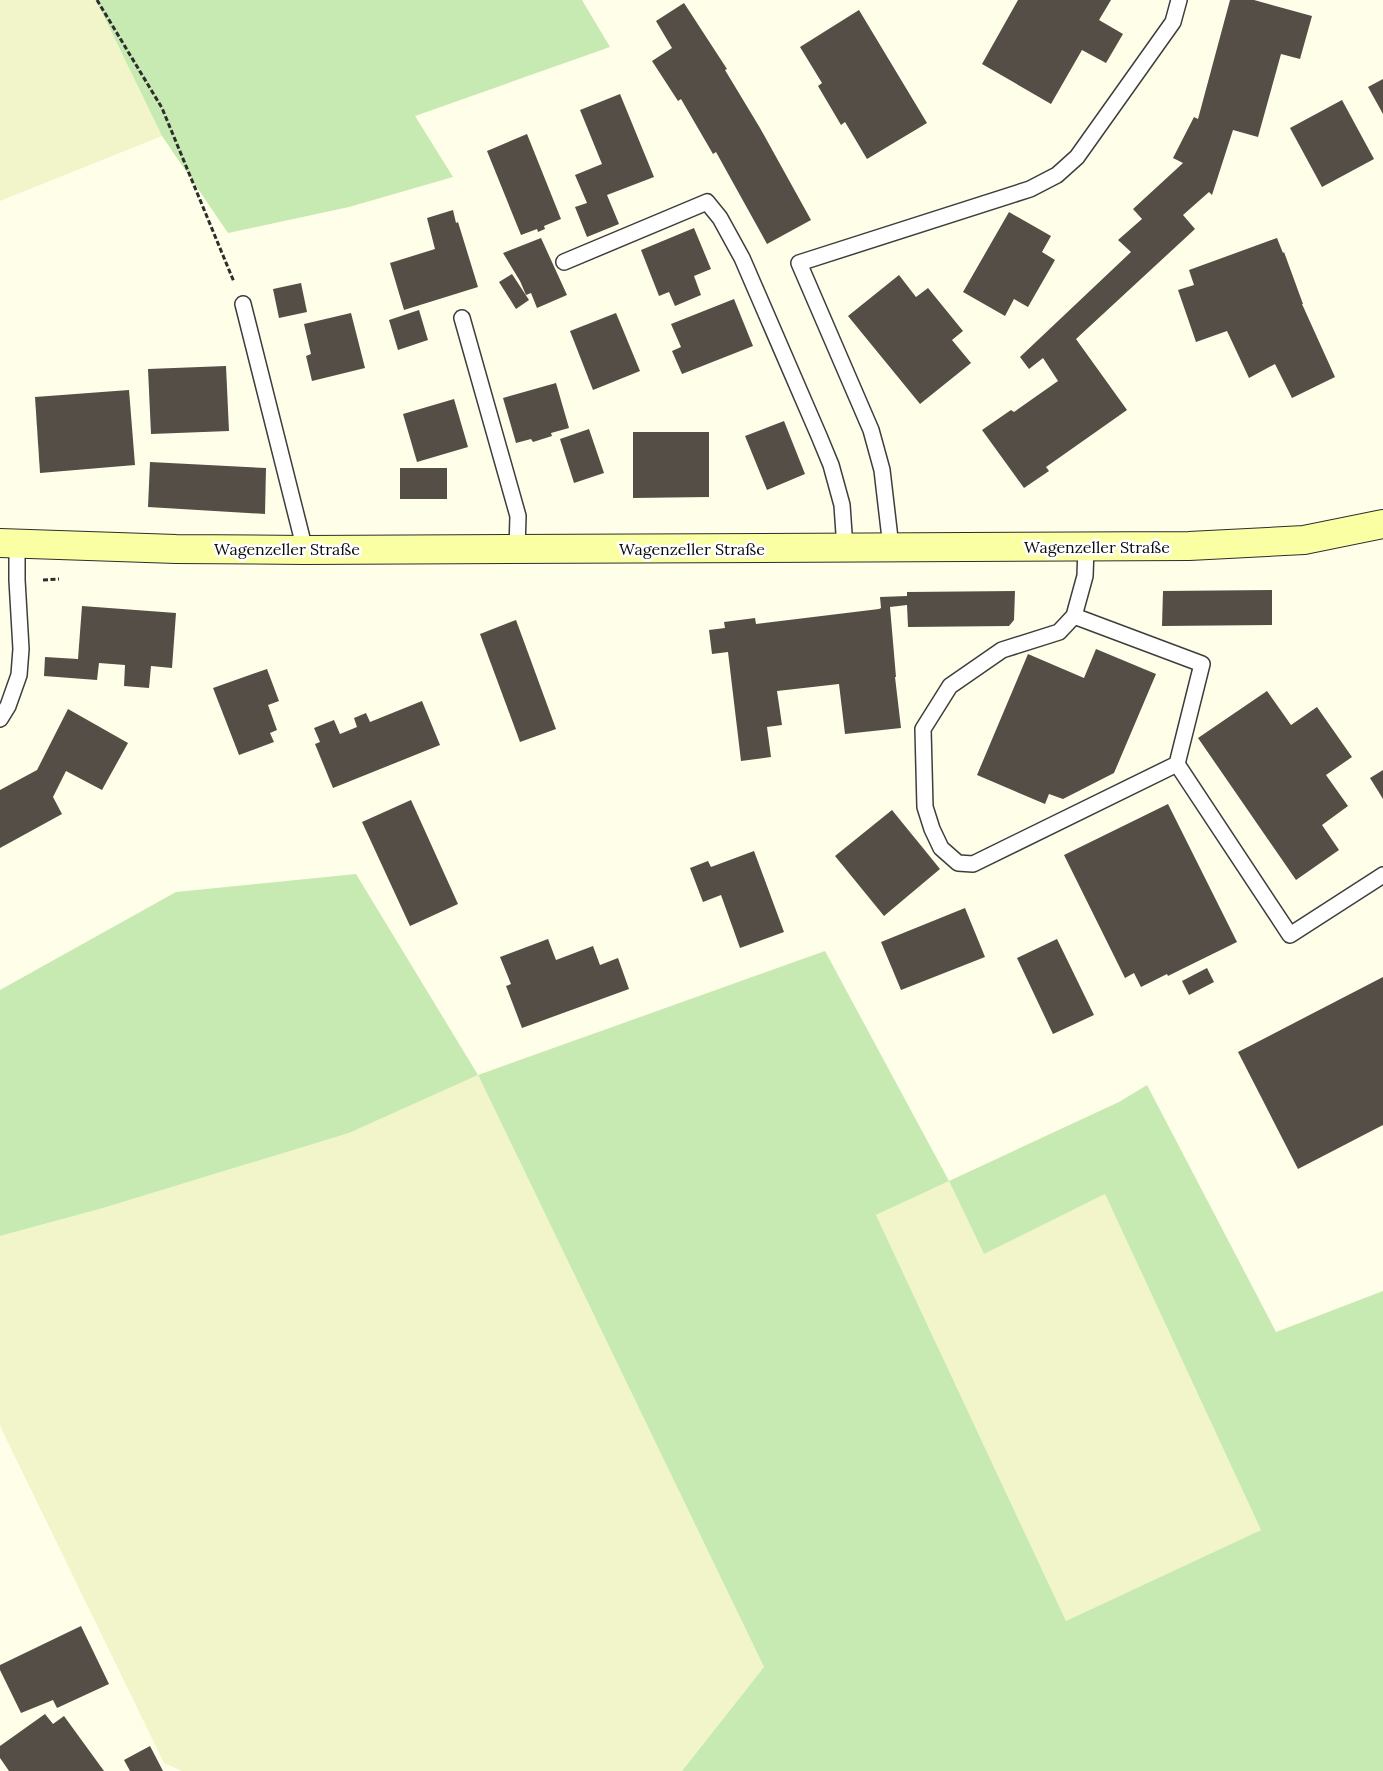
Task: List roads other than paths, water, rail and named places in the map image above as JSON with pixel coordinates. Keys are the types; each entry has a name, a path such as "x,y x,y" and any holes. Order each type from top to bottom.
{"main road":[{"name":"Wagenzeller Straße","path":"8,544 176,549 305,550 1189,546 1304,540 1383,524"}],"lane":[{"path":"891,548 882,470 871,430 799,264 1030,189 1057,175 1076,157 1173,22 1179,0"},
{"path":"564,262 706,202 720,218 742,258 819,436 842,505 844,548"},
{"path":"243,304 305,550"},
{"path":"462,318 518,516 517,549"},
{"path":"0,719 8,706 18,675 20,658 8,544"},
{"path":"1086,547 1085,576 1074,616 1059,632 1002,650 950,686 923,729 926,807 932,829 941,848 958,863 973,864 1177,764"},
{"path":"1074,616 1202,664 1177,764 1290,935 1383,875"}]}
